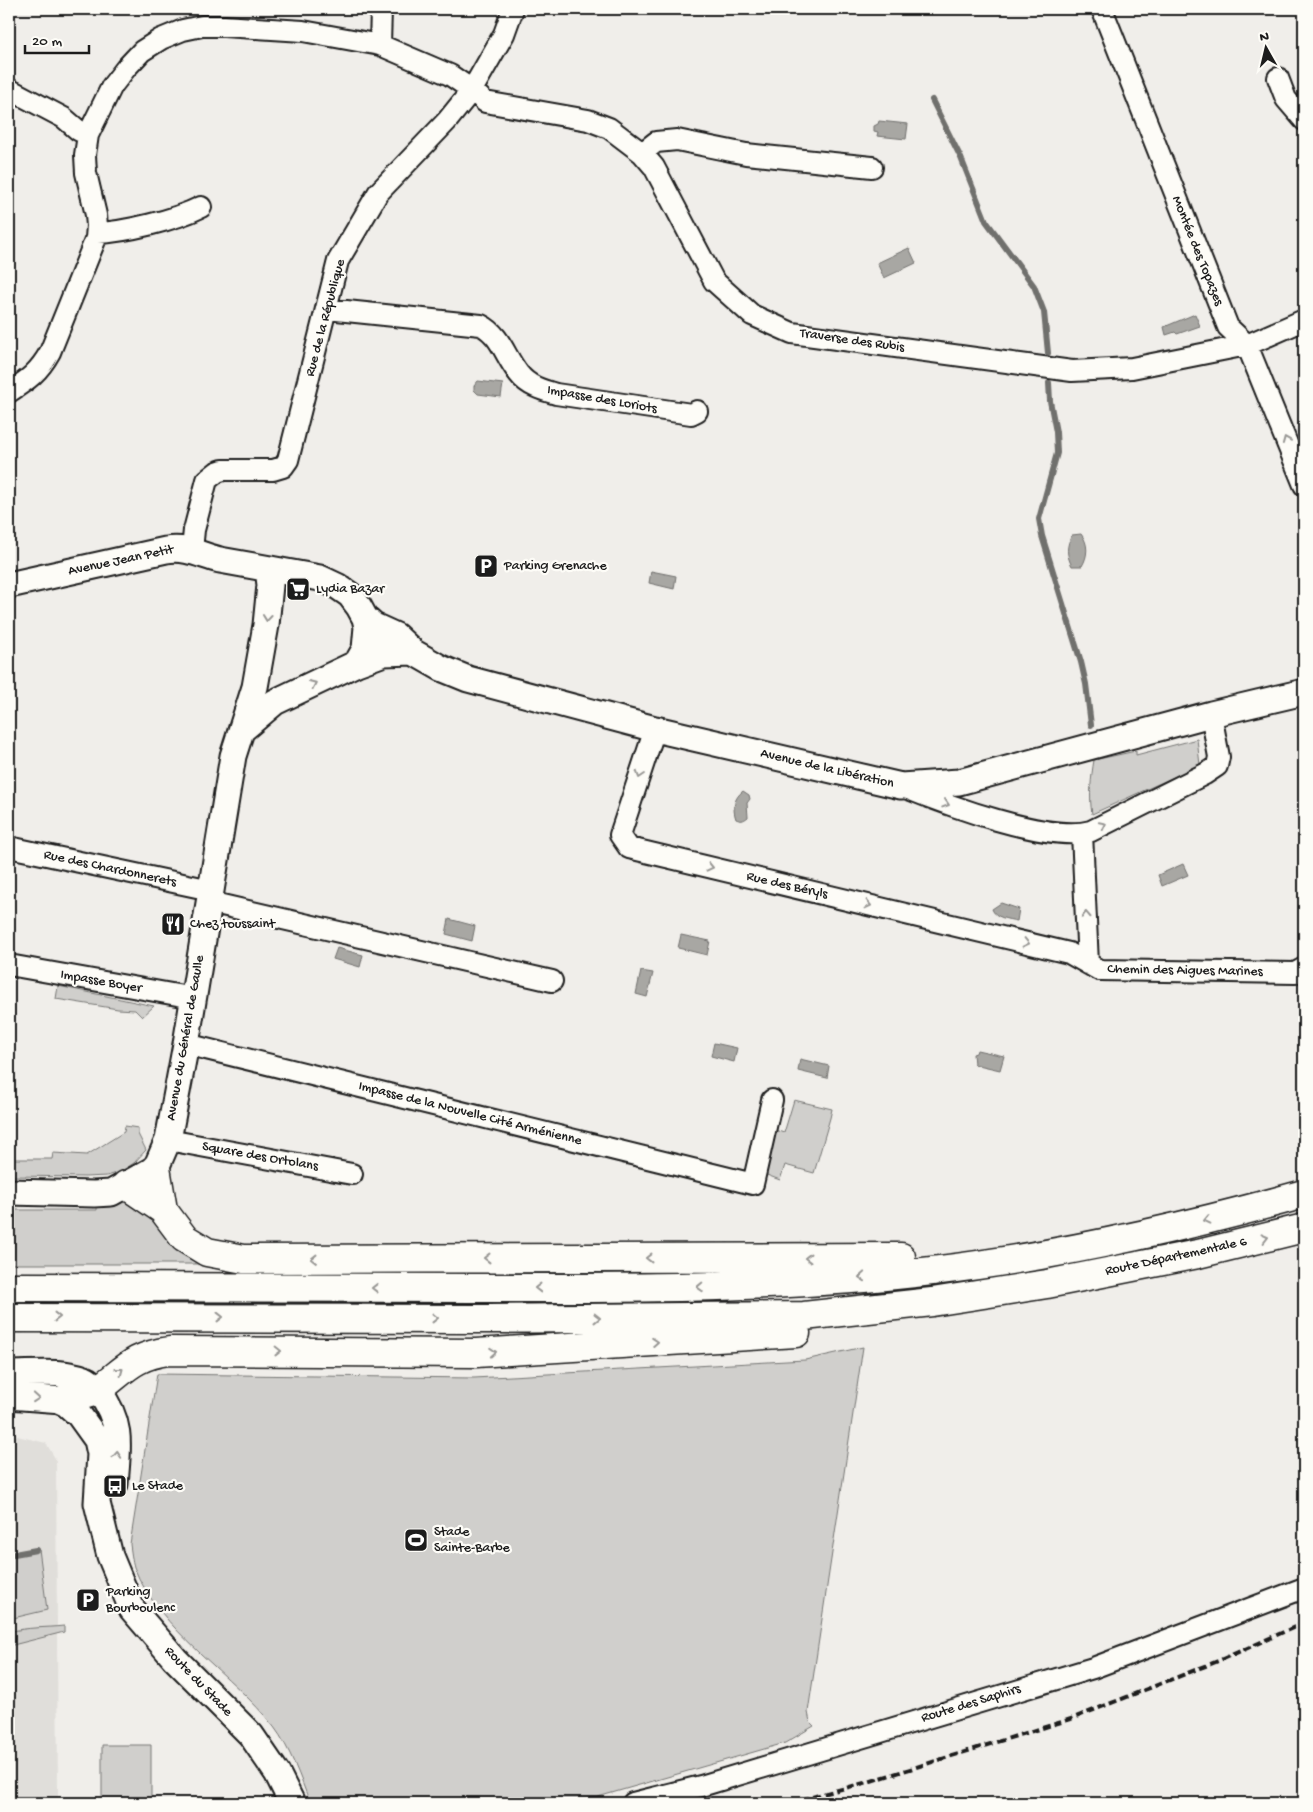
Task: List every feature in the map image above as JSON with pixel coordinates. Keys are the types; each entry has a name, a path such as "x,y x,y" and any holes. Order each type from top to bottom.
{"highway":[{"path":"156,1168 163,1210"},
{"path":"126,1185 163,1210 184,1238 207,1252 244,1259 876,1258 1067,1251"},
{"name":"Route Départementale 6","path":"1067,1251 1210,1220 1304,1194"},
{"name":"Route Départementale 6","path":"1046,1284 1198,1254 1304,1228"},
{"path":"9,1287 658,1288 838,1280 932,1271 1067,1251"},
{"path":"9,1318 804,1316 932,1302 1046,1284"},
{"path":"62,1400 98,1390 123,1368 152,1353 169,1351 476,1353 840,1330 973,1309 1046,1284"}],"street":[{"path":"380,45 381,9"},
{"name":"Rue de la République","path":"192,550 194,530 207,480 211,476 223,470 273,470 283,467 288,460 338,261 378,193 447,121 472,90 504,34 513,9"},
{"name":"Montée des Topazes","path":"1102,9 1228,327 1247,345 1304,485"},
{"name":"Traverse des Rubis","path":"97,233 96,214 86,173 85,155 88,135 112,86 142,51 162,39 183,30 202,26 303,31 380,45 450,75 486,102 588,120 609,128 642,153 654,167 714,281 752,315 792,333 1072,371 1132,368 1247,345 1304,320"},
{"path":"1278,78 1286,99 1304,120"},
{"path":"9,89 64,118 78,130 88,135"},
{"path":"642,153 656,142 677,140 746,154 872,167"},
{"path":"9,392 30,379 44,363 97,233 184,215 201,207"},
{"name":"Impasse des Loriots","path":"327,309 481,325 489,329 496,337 519,375 535,387 556,394 691,414 697,411"},
{"name":"Avenue Jean Petit","path":"9,585 179,548 192,550 220,560 320,578 350,596 365,618"},
{"path":"243,729 255,687 266,625 270,585 268,569"},
{"path":"357,663 365,649 367,627 365,618"},
{"name":"Avenue de la Libération","path":"365,618 374,626 396,636 413,652 441,668 468,679 655,728 901,786 959,782 1211,714 1304,692"},
{"path":"357,663 384,653 413,652"},
{"name":"Avenue du Général de Gaulle","path":"156,1168 168,1140 194,998 233,756 243,729 275,702 357,663"},
{"path":"255,687 262,698 275,702"},
{"path":"901,786 933,799 1016,824 1051,832 1082,833 1205,774 1217,766 1219,757 1211,714"},
{"name":"Rue des Béryls","path":"655,728 620,835 629,848 1069,953"},
{"path":"1082,833 1088,964"},
{"name":"Rue des Chardonnerets","path":"9,847 552,981"},
{"name":"Chemin des Aigues Marines","path":"1069,953 1099,970 1295,973 1304,968"},
{"name":"Impasse Boyer","path":"9,964 194,998"},
{"name":"Impasse de la Nouvelle Cité Arménienne","path":"186,1044 753,1184 772,1100"},
{"name":"Square des Ortolans","path":"168,1140 352,1174"},
{"path":"9,1192 94,1194 111,1192 156,1168"},
{"name":"Route du Stade","path":"9,1374 50,1374 75,1376 88,1380 110,1406 118,1436 110,1556"},
{"path":"9,1396 62,1400"},
{"name":"Route du Stade","path":"62,1400 79,1415 97,1440 100,1454 97,1503 110,1556 132,1609 175,1659 251,1735 277,1773 292,1803"},
{"name":"Route des Saphirs","path":"633,1803 701,1786 1092,1668 1304,1588"}],"shaded area":[{"path":"879,121 908,124 906,139 877,136 878,132 874,131 874,126"},
{"path":"909,248 916,263 884,278 877,263"},
{"path":"1195,314 1200,326 1177,334 1175,332 1166,335 1164,327"},
{"path":"478,381 503,384 501,397 478,394 474,390 474,386"},
{"path":"1081,534 1087,550 1086,558 1082,566 1072,566 1068,554 1069,543 1072,535"},
{"path":"651,571 676,576 674,589 649,583"},
{"path":"1197,739 1200,765 1092,814 1091,787 1094,760 1136,751 1136,755"},
{"path":"743,791 749,795 750,799 747,803 748,817 741,820 736,819 734,807 736,800"},
{"path":"1183,864 1188,875 1162,886 1158,875"},
{"path":"1001,903 1019,909 1017,921 1002,918 994,912 992,909"},
{"path":"449,919 475,926 472,941 446,934"},
{"path":"681,935 710,941 707,955 678,948"},
{"path":"337,948 363,955 360,967 333,959"},
{"path":"641,971 653,973 647,997 636,994"},
{"path":"58,986 154,1006 142,1017 135,1010 56,999"},
{"path":"714,1043 737,1048 734,1062 711,1056"},
{"path":"977,1050 1004,1056 1000,1070 974,1064 973,1054"},
{"path":"800,1059 829,1066 827,1078 798,1071"},
{"path":"794,1100 832,1109 814,1173 785,1165 780,1180 764,1174 775,1130 784,1133"},
{"path":"125,1126 138,1128 138,1134 146,1150 134,1163 120,1172 107,1176 85,1177 9,1176 9,1159 52,1159 53,1153 87,1155 124,1132"},
{"path":"97,1200 133,1201 202,1264 9,1264 9,1210 97,1210"},
{"path":"863,1347 808,1712 810,1722 814,1726 785,1743 577,1803 310,1803 299,1774 280,1735 257,1708 178,1632 146,1590 134,1567 130,1544 157,1374 474,1378 805,1360"},
{"path":"9,1434 46,1443 56,1460 58,1803 9,1803"},
{"path":"39,1549 47,1610 9,1619 9,1555"},
{"path":"64,1626 64,1632 9,1646 9,1632 29,1628"},
{"path":"102,1745 151,1745 151,1803 102,1803"}],"waterway":[{"path":"932,100 961,158 986,221 1034,286 1044,312 1048,353"},
{"path":"1049,383 1057,453 1039,519 1042,536 1081,662 1091,725"},
{"path":"9,1555 36,1550"}],"railway":[{"path":"789,1803 868,1782 1071,1719 1218,1661 1304,1623"}],"place":[{"name":"Parking Grenache","path":"486,566"},
{"name":"Lydia Bazar","path":"298,589"},
{"name":"Chez toussaint","path":"173,924"},
{"name":"Le Stade","path":"115,1486"},
{"name":"Stade Sainte-Barbe","path":"416,1540"},
{"name":"Parking Bourboulenc","path":"88,1600"}]}
